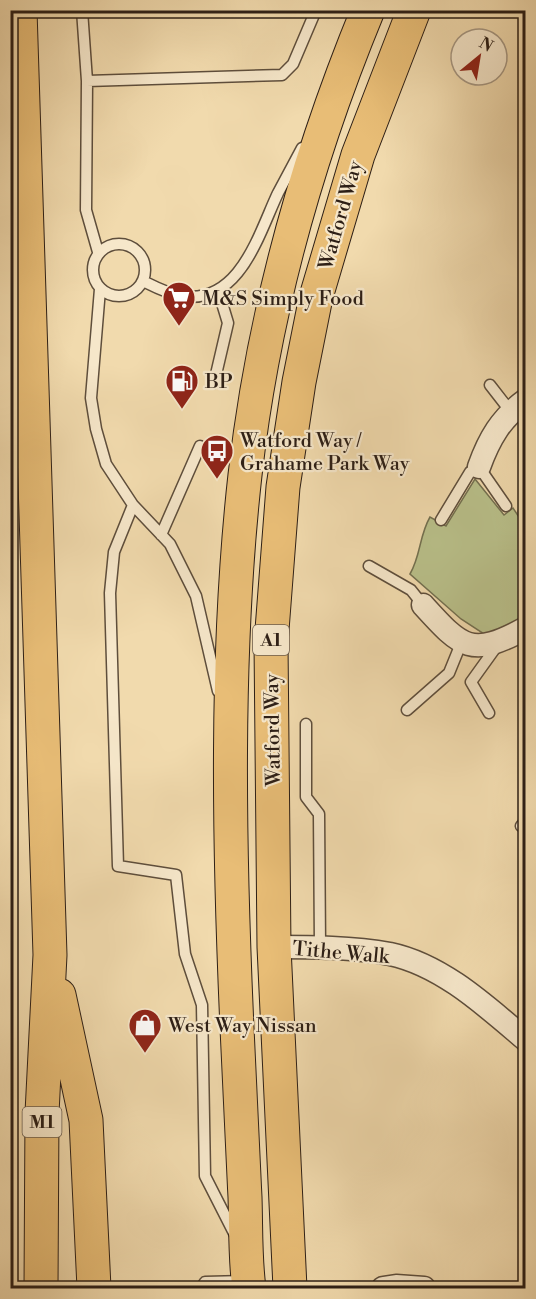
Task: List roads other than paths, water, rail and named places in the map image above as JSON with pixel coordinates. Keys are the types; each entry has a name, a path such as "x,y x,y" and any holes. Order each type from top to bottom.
{"highway":[{"name":"M1","path":"20,10 50,955 42,1113 40,1288"},
{"name":"Watford Way","path":"248,1276 234,962 232,759 236,583 249,452 282,268 340,80 368,10"},
{"name":"Watford Way","path":"290,1288 274,947 271,644 283,487 299,382 316,297 358,154 414,10"},
{"name":"M1","path":"50,955 86,1120 93,1288"}],"street":[{"path":"479,468 488,442 518,406"},
{"path":"423,605 452,638 474,646 499,643 525,628"},
{"name":"Tithe Walk","path":"274,947 320,947 391,955 439,974 482,1002 525,1040"},
{"path":"383,1288 396,1286 424,1288"}],"lane":[{"path":"82,10 87,81 86,210 98,252 92,271 100,289 92,408 106,464 133,505 170,544 196,596 232,759"},
{"path":"87,81 282,75 293,64 316,10"},
{"path":"143,281 183,297 218,290 238,272 258,240 278,193 340,80"},
{"path":"98,252 113,244 129,245 142,256 145,273 138,288 124,296 115,296 100,289"},
{"path":"214,382 228,323 218,290"},
{"path":"490,385 518,406"},
{"path":"161,535 200,446"},
{"path":"441,520 470,472 479,468 506,506"},
{"path":"133,505 114,552 110,593 118,866 176,875 185,954 201,1005 205,1176 248,1276 205,1282 201,1288"},
{"path":"369,566 411,590 423,605"},
{"path":"408,710 449,673 462,641"},
{"path":"489,712 471,682 499,643"},
{"path":"306,724 306,797 319,814 320,947"}],"place":[{"name":"M&S Simply Food","path":"179,327"},
{"name":"BP","path":"182,410"},
{"name":"Watford Way / Grahame Park Way","path":"217,480"},
{"name":"West Way Nissan","path":"145,1054"}]}
